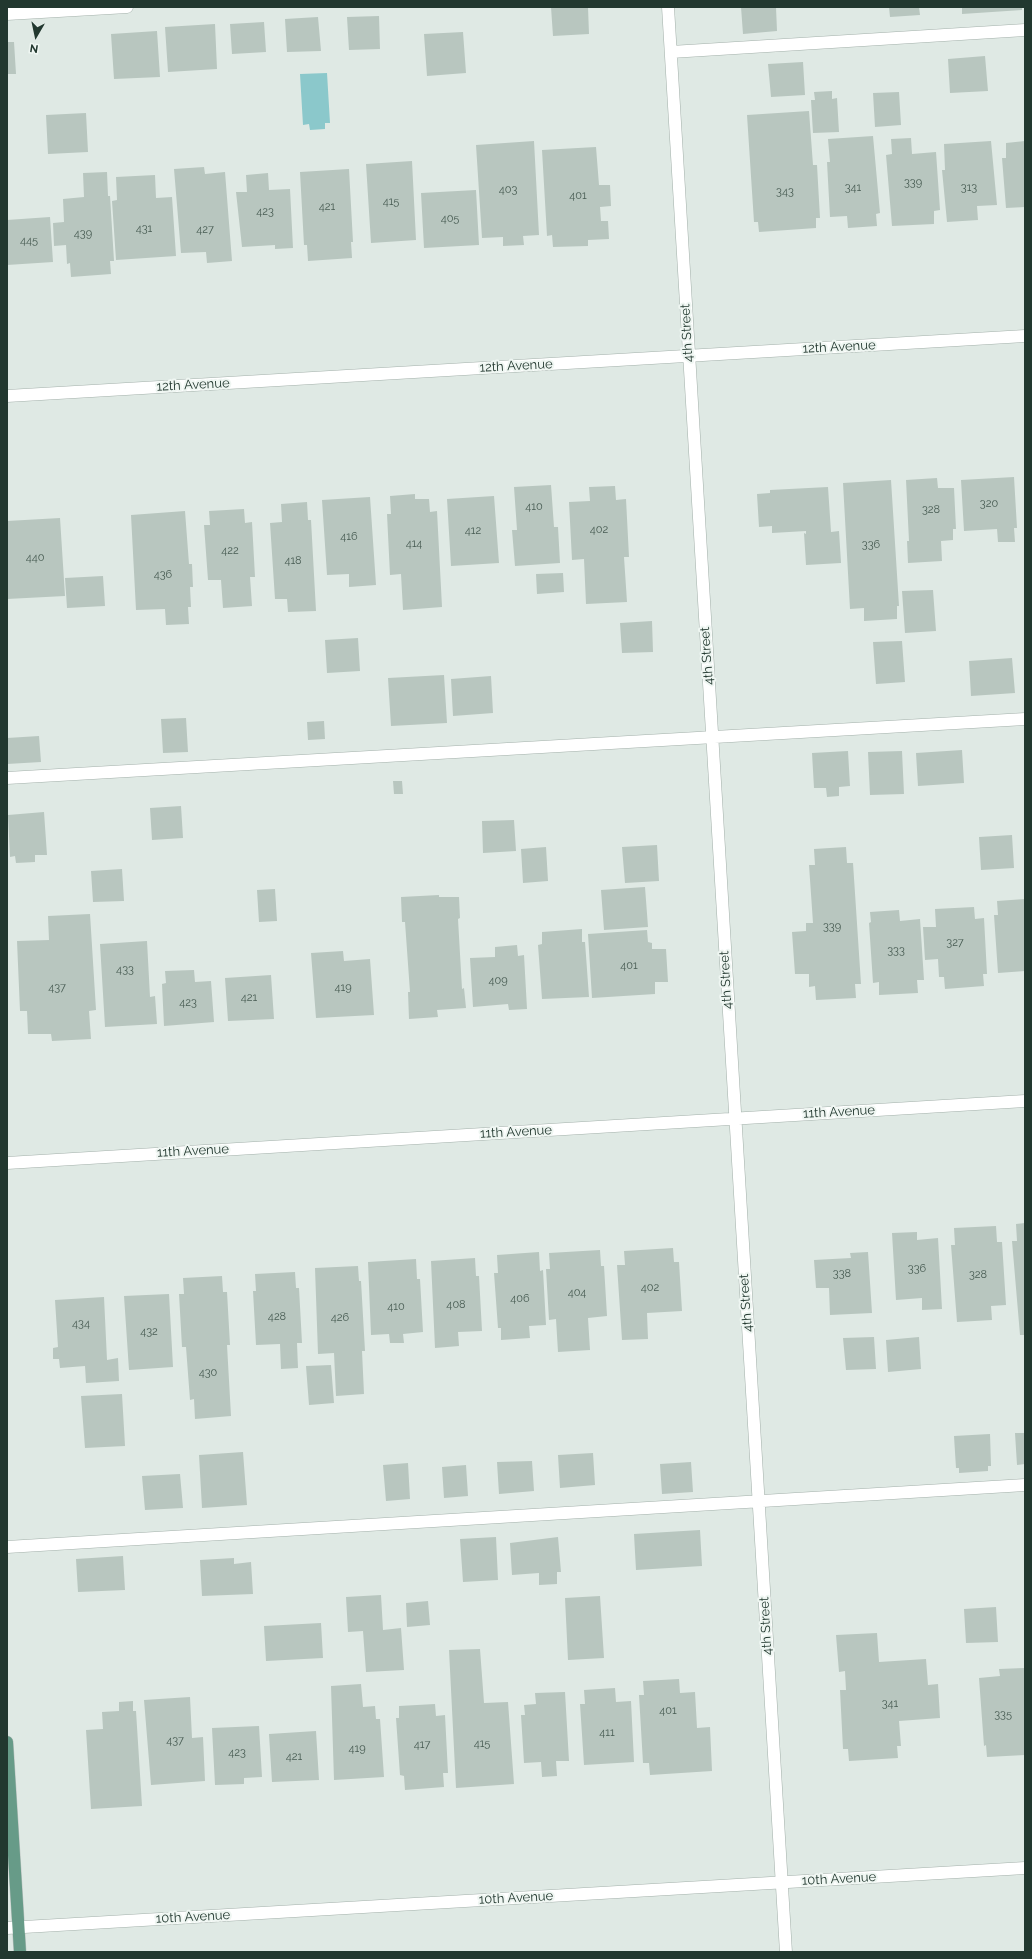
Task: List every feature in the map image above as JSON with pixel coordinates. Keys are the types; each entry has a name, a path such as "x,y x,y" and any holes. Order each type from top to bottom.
{"main road":[{"path":"7,1742 12,1928 20,1952"}],"street":[{"path":"7,14 127,7"},
{"name":"4th Street","path":"668,7 688,356 713,738 734,1119 786,1952"},
{"path":"671,52 1025,30"},
{"name":"12th Avenue","path":"7,396 1025,336"},
{"path":"7,778 1025,719"},
{"name":"11th Avenue","path":"7,1163 1025,1101"},
{"path":"7,1547 1025,1485"},
{"name":"10th Avenue","path":"12,1928 1025,1868"}],"water":[{"path":"327,73 330,123 325,123 325,129 310,130 309,124 303,125 300,74"}],"building":[{"path":"551,7 588,7 589,34 553,36"},
{"path":"741,7 776,7 777,31 743,34"},
{"path":"889,7 919,7 920,15 890,17"},
{"path":"962,7 1022,7 1022,10 962,14"},
{"path":"379,16 380,49 349,50 347,17"},
{"path":"318,17 321,51 287,52 285,19"},
{"path":"264,22 266,52 232,54 230,24"},
{"path":"215,24 217,69 168,72 165,27"},
{"path":"157,31 160,77 114,79 111,34"},
{"path":"463,32 466,73 427,76 424,34"},
{"path":"7,42 14,42 16,74 7,74"},
{"path":"985,56 988,91 950,93 948,59"},
{"path":"803,62 805,95 771,97 768,64"},
{"path":"832,91 832,99 837,98 839,132 813,133 811,100 815,100 814,92"},
{"path":"899,92 901,125 875,127 873,93"},
{"path":"809,111 813,165 817,165 820,218 816,218 816,228 759,232 758,222 754,222 747,115"},
{"path":"86,113 88,152 48,154 46,115"},
{"path":"873,136 880,213 876,214 877,226 848,228 847,216 830,217 827,162 830,162 828,139"},
{"path":"911,138 912,154 936,152 940,210 934,211 934,224 892,226 886,155 892,154 891,139"},
{"path":"534,141 539,235 523,236 524,245 503,246 503,237 482,238 476,145"},
{"path":"991,141 997,205 977,206 978,220 947,222 942,170 945,170 944,144"},
{"path":"1025,141 1025,207 1006,208 1002,158 1006,158 1006,143"},
{"path":"596,147 599,185 610,185 611,206 600,207 601,221 608,221 609,239 588,240 588,246 553,247 552,235 547,236 542,150"},
{"path":"412,161 416,240 371,243 366,164"},
{"path":"204,167 205,174 225,172 232,261 207,263 206,252 181,253 174,169"},
{"path":"349,169 353,242 351,242 352,258 308,261 307,245 304,245 300,172"},
{"path":"107,172 114,261 110,261 111,274 71,277 70,263 67,264 66,245 54,246 53,223 64,222 63,199 84,197 83,173"},
{"path":"268,173 269,190 290,189 293,248 275,249 275,245 242,247 236,192 247,192 246,175"},
{"path":"155,175 156,198 172,197 176,256 116,260 112,201 117,200 116,177"},
{"path":"476,190 479,245 424,248 421,193"},
{"path":"50,217 53,262 7,265 7,220"},
{"path":"1014,477 1017,528 1014,528 1015,542 998,542 997,529 964,531 961,480"},
{"path":"937,478 938,488 954,488 956,529 953,529 953,540 941,541 942,561 908,563 907,541 909,541 906,480"},
{"path":"891,480 899,606 897,606 897,619 864,621 864,608 850,609 843,483"},
{"path":"551,485 554,527 558,527 560,563 515,566 512,530 517,530 514,487"},
{"path":"615,486 616,500 626,499 629,557 624,557 627,602 586,604 584,559 572,560 569,502 590,501 589,487"},
{"path":"828,487 831,532 839,531 841,563 806,565 804,533 806,534 806,531 772,533 772,526 759,527 757,494 770,493 770,490"},
{"path":"415,494 415,499 429,499 430,512 437,511 442,607 403,610 401,574 390,575 387,514 391,514 390,496"},
{"path":"494,496 499,563 451,566 447,499"},
{"path":"370,497 376,585 349,587 349,574 327,575 322,500"},
{"path":"307,502 308,520 311,520 316,611 288,612 287,599 275,599 270,523 282,522 281,504"},
{"path":"244,509 245,523 252,522 255,577 250,577 252,606 223,608 221,580 208,580 204,525 210,525 209,511"},
{"path":"185,511 189,564 192,564 193,587 190,587 191,607 188,607 189,624 166,625 165,609 136,610 131,515"},
{"path":"60,518 65,596 7,599 7,521"},
{"path":"563,573 564,592 537,594 536,574"},
{"path":"103,576 105,606 67,608 65,578"},
{"path":"933,590 936,631 905,633 902,591"},
{"path":"652,621 653,652 622,653 620,623"},
{"path":"358,638 360,671 327,673 325,640"},
{"path":"902,641 905,682 876,684 873,642"},
{"path":"1012,658 1015,693 971,696 969,661"},
{"path":"444,675 447,723 391,726 388,678"},
{"path":"491,676 493,713 453,716 451,679"},
{"path":"186,718 188,752 163,753 161,719"},
{"path":"324,721 325,739 308,740 307,722"},
{"path":"39,736 41,762 7,764 7,738"},
{"path":"962,750 964,783 918,786 916,753"},
{"path":"848,751 850,786 839,787 839,796 827,797 826,788 814,788 812,753"},
{"path":"902,751 904,794 870,795 868,752"},
{"path":"393,781 402,781 403,794 394,794"},
{"path":"181,806 183,838 152,840 150,808"},
{"path":"44,812 47,855 35,855 35,862 16,863 15,856 10,857 8,815"},
{"path":"514,820 516,851 483,853 482,821"},
{"path":"1012,835 1014,868 981,870 979,837"},
{"path":"657,845 659,881 625,883 622,847"},
{"path":"546,847 548,881 523,883 521,849"},
{"path":"846,847 847,863 853,863 861,984 855,984 856,998 816,1000 815,986 809,987 809,974 795,974 792,932 806,931 806,923 813,923 809,865 815,865 814,849"},
{"path":"122,869 124,901 93,902 91,871"},
{"path":"645,887 648,927 604,930 601,890"},
{"path":"275,889 277,921 259,922 257,890"},
{"path":"439,895 439,897 459,897 460,918 458,919 462,989 464,988 466,1008 437,1010 438,1017 409,1019 408,992 410,992 405,922 402,922 401,897"},
{"path":"1025,899 1025,971 998,973 994,915 998,915 997,901"},
{"path":"974,907 975,919 984,918 987,974 983,974 984,986 945,989 944,977 939,977 938,959 925,960 923,927 936,927 935,909"},
{"path":"899,910 900,921 920,919 924,980 917,980 918,993 879,995 879,982 873,983 869,923 871,922 870,912"},
{"path":"90,914 96,1010 89,1011 91,1039 52,1041 51,1034 28,1034 27,1011 20,1011 17,941 49,940 48,916"},
{"path":"582,929 582,942 585,942 589,997 542,999 538,945 542,944 542,932"},
{"path":"647,930 648,942 652,943 652,949 666,949 668,982 655,982 655,994 592,998 588,934"},
{"path":"147,941 150,997 155,996 157,1024 105,1027 100,944"},
{"path":"517,945 518,956 524,955 527,1009 509,1010 508,1004 473,1007 470,958 495,957 495,947"},
{"path":"343,951 344,961 370,959 374,1015 316,1018 311,953"},
{"path":"194,970 195,982 211,981 214,1022 164,1026 162,984 166,983 165,971"},
{"path":"271,975 274,1019 228,1021 225,978"},
{"path":"1025,1223 1025,1335 1020,1335 1012,1241 1017,1241 1016,1224"},
{"path":"996,1226 997,1242 1002,1242 1006,1305 991,1306 992,1320 957,1322 951,1245 955,1245 954,1228"},
{"path":"917,1232 917,1240 938,1238 942,1309 922,1310 922,1298 896,1300 892,1233"},
{"path":"673,1248 674,1262 679,1262 682,1311 647,1313 648,1339 622,1340 617,1265 625,1265 624,1251"},
{"path":"600,1250 601,1266 604,1266 607,1316 588,1318 590,1350 558,1352 556,1319 549,1320 546,1269 550,1269 549,1253"},
{"path":"539,1252 540,1271 543,1270 546,1325 529,1326 530,1338 501,1340 501,1328 498,1328 494,1273 498,1273 497,1255"},
{"path":"868,1252 872,1313 830,1315 829,1288 816,1288 814,1260 851,1258 850,1253"},
{"path":"475,1258 476,1276 479,1276 482,1331 458,1332 459,1346 435,1348 431,1261"},
{"path":"416,1259 417,1279 420,1279 423,1332 403,1334 404,1343 390,1343 389,1334 371,1335 368,1262"},
{"path":"358,1266 359,1281 361,1281 365,1351 362,1351 364,1394 336,1396 334,1353 318,1354 315,1268"},
{"path":"295,1272 296,1288 299,1288 302,1343 297,1343 298,1368 281,1369 280,1344 256,1345 253,1291 256,1291 255,1274"},
{"path":"222,1276 223,1292 227,1292 230,1345 227,1345 231,1416 195,1419 194,1399 190,1400 186,1347 182,1347 179,1294 184,1294 183,1278"},
{"path":"169,1294 173,1367 129,1370 124,1296"},
{"path":"104,1297 107,1360 118,1358 119,1381 86,1383 85,1366 60,1368 59,1359 53,1359 53,1348 58,1347 55,1300"},
{"path":"874,1337 876,1369 846,1370 843,1338"},
{"path":"919,1337 921,1369 888,1372 886,1340"},
{"path":"331,1365 334,1403 309,1405 306,1366"},
{"path":"122,1394 125,1446 85,1448 81,1396"},
{"path":"1015,1433 1025,1433 1025,1464 1017,1465"},
{"path":"990,1434 991,1466 988,1466 988,1471 959,1473 959,1468 956,1468 954,1436"},
{"path":"243,1452 247,1505 202,1508 199,1455"},
{"path":"593,1453 595,1485 560,1488 558,1455"},
{"path":"532,1461 534,1491 499,1494 497,1462"},
{"path":"691,1462 693,1492 662,1494 660,1464"},
{"path":"408,1463 410,1499 386,1501 383,1465"},
{"path":"466,1465 468,1496 444,1498 442,1467"},
{"path":"180,1474 183,1508 145,1510 142,1476"},
{"path":"700,1530 702,1566 636,1570 634,1534"},
{"path":"496,1537 498,1580 463,1582 460,1539"},
{"path":"558,1537 561,1572 557,1572 557,1584 539,1585 539,1573 512,1575 510,1543"},
{"path":"123,1556 125,1590 78,1592 76,1559"},
{"path":"234,1558 234,1564 251,1562 253,1594 202,1596 200,1560"},
{"path":"381,1595 383,1630 401,1628 404,1670 366,1672 363,1631 348,1632 346,1597"},
{"path":"600,1596 604,1658 568,1660 565,1598"},
{"path":"428,1601 430,1625 407,1627 406,1603"},
{"path":"996,1607 998,1642 966,1643 964,1609"},
{"path":"321,1623 323,1658 266,1661 264,1626"},
{"path":"877,1633 879,1662 926,1659 928,1685 938,1684 940,1718 899,1721 901,1746 897,1746 898,1758 849,1761 848,1749 843,1749 840,1690 846,1690 845,1671 839,1672 836,1635"},
{"path":"480,1649 484,1703 508,1702 514,1784 456,1788 449,1650"},
{"path":"1024,1668 1025,1755 987,1757 986,1745 984,1746 979,1678 1000,1676 999,1669"},
{"path":"679,1679 680,1693 695,1692 697,1728 710,1727 712,1771 650,1775 649,1763 643,1763 639,1695 644,1695 643,1681"},
{"path":"361,1684 363,1707 375,1706 376,1719 380,1719 384,1777 334,1780 331,1686"},
{"path":"615,1688 616,1702 631,1701 634,1762 584,1765 580,1704 585,1704 584,1690"},
{"path":"565,1692 569,1761 556,1761 557,1776 542,1777 541,1762 524,1763 521,1715 525,1715 524,1705 536,1704 535,1693"},
{"path":"190,1697 192,1738 203,1737 205,1781 151,1785 144,1700"},
{"path":"133,1701 133,1711 136,1711 142,1806 91,1809 86,1730 103,1729 102,1712 119,1711 119,1702"},
{"path":"435,1704 436,1716 445,1715 448,1773 443,1773 444,1787 405,1790 404,1776 400,1775 396,1718 399,1718 399,1706"},
{"path":"259,1726 262,1777 244,1778 244,1784 215,1785 212,1728"},
{"path":"316,1731 319,1780 272,1782 269,1734"}]}
